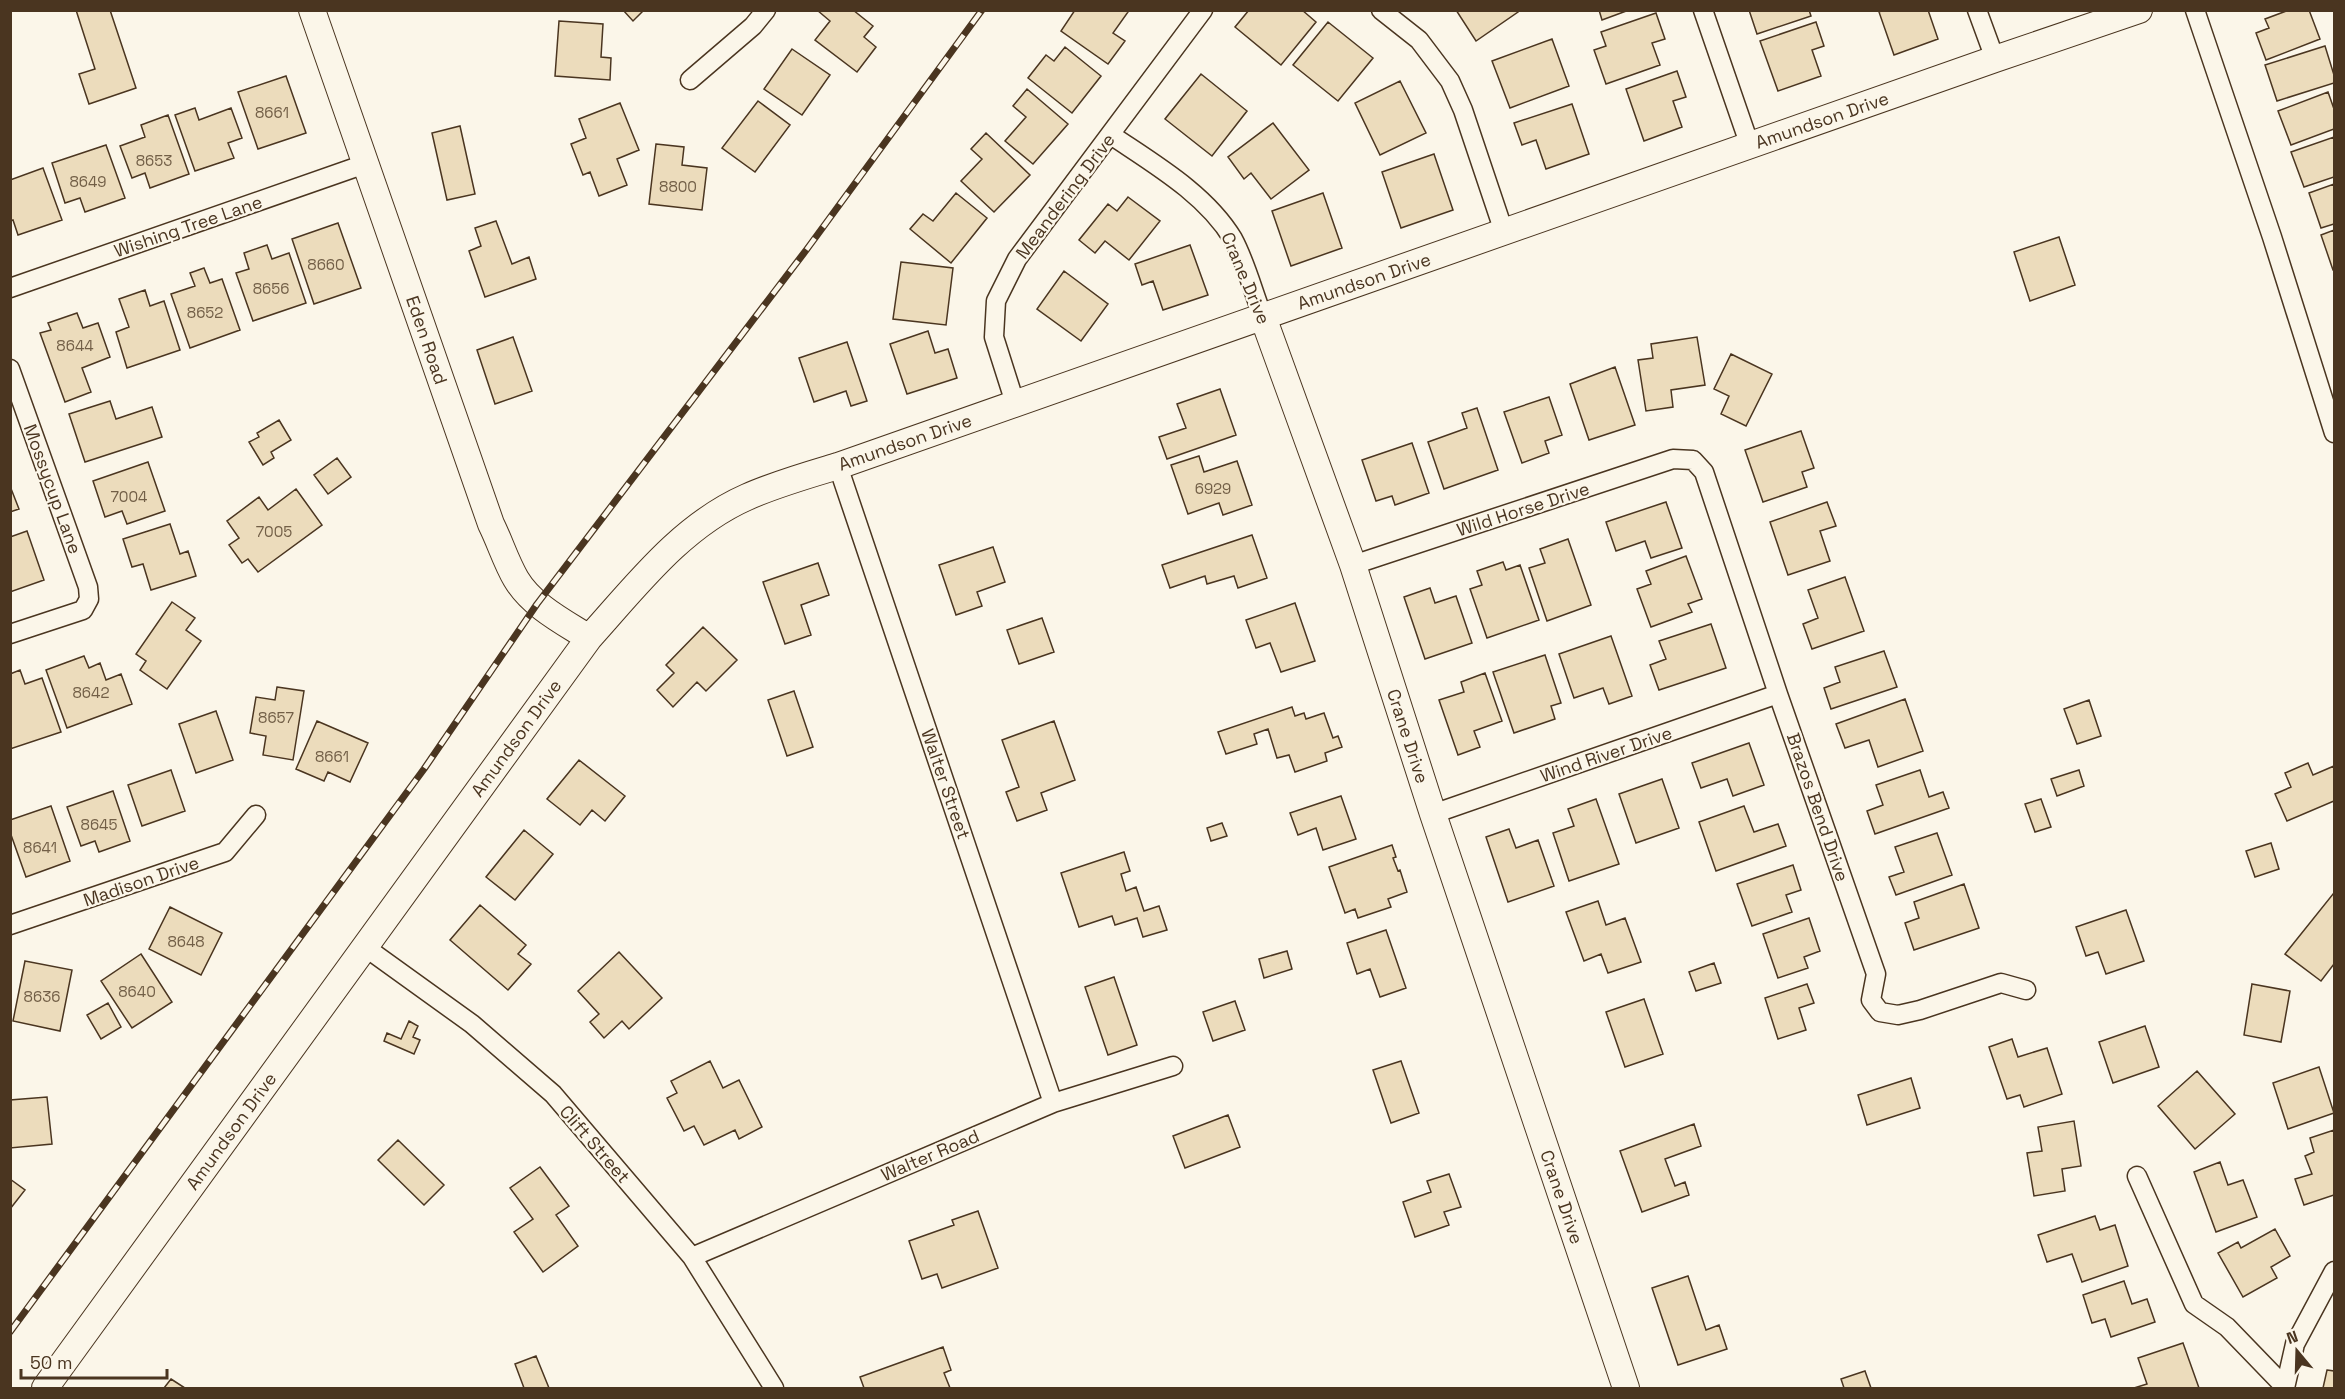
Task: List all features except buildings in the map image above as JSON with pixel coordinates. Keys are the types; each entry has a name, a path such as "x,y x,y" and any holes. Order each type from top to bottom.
{"street":[{"name":"Eden Road","path":"312,10 491,524 516,580 537,603 589,638"},
{"path":"690,80 753,26 766,10"},
{"name":"Meandering Drive","path":"1015,403 994,337 996,300 1017,259 1203,10"},
{"path":"1381,10 1419,40 1450,81 1463,110 1504,232"},
{"path":"1703,10 1750,146"},
{"path":"1977,10 1995,59"},
{"name":"Amundson Drive","path":"45,1389 589,638 662,558 696,528 745,498 793,480 2139,10"},
{"path":"2195,10 2272,237 2334,433"},
{"name":"Crane Drive","path":"1111,135 1196,196 1220,220 1234,240 1353,565 1433,814 1626,1389"},
{"name":"Wishing Tree Lane","path":"10,288 365,164"},
{"name":"Mossycup Lane","path":"10,369 88,587 89,599 83,610 10,634"},
{"name":"Wild Horse Drive","path":"1353,565 1672,459 1693,460"},
{"name":"Brazos Bend Drive","path":"1693,460 1704,471 1778,694 1876,974 1871,1000 1880,1012 1898,1015 1920,1010 2001,982 2026,990"},
{"name":"Walter Street","path":"838,466 1053,1103"},
{"name":"Wind River Drive","path":"1433,814 1778,694"},
{"name":"Madison Drive","path":"10,926 225,852 256,814"},
{"name":"Clift Street","path":"365,947 472,1024 553,1095 692,1257 774,1389"},
{"name":"Walter Road","path":"692,1257 1053,1103 1173,1066"},
{"path":"2137,1176 2194,1304 2227,1327 2284,1388"},
{"path":"2284,1388 2295,1344 2334,1271"}],"railway":[{"path":"10,1332 424,769 537,604 807,249 982,10"}]}
